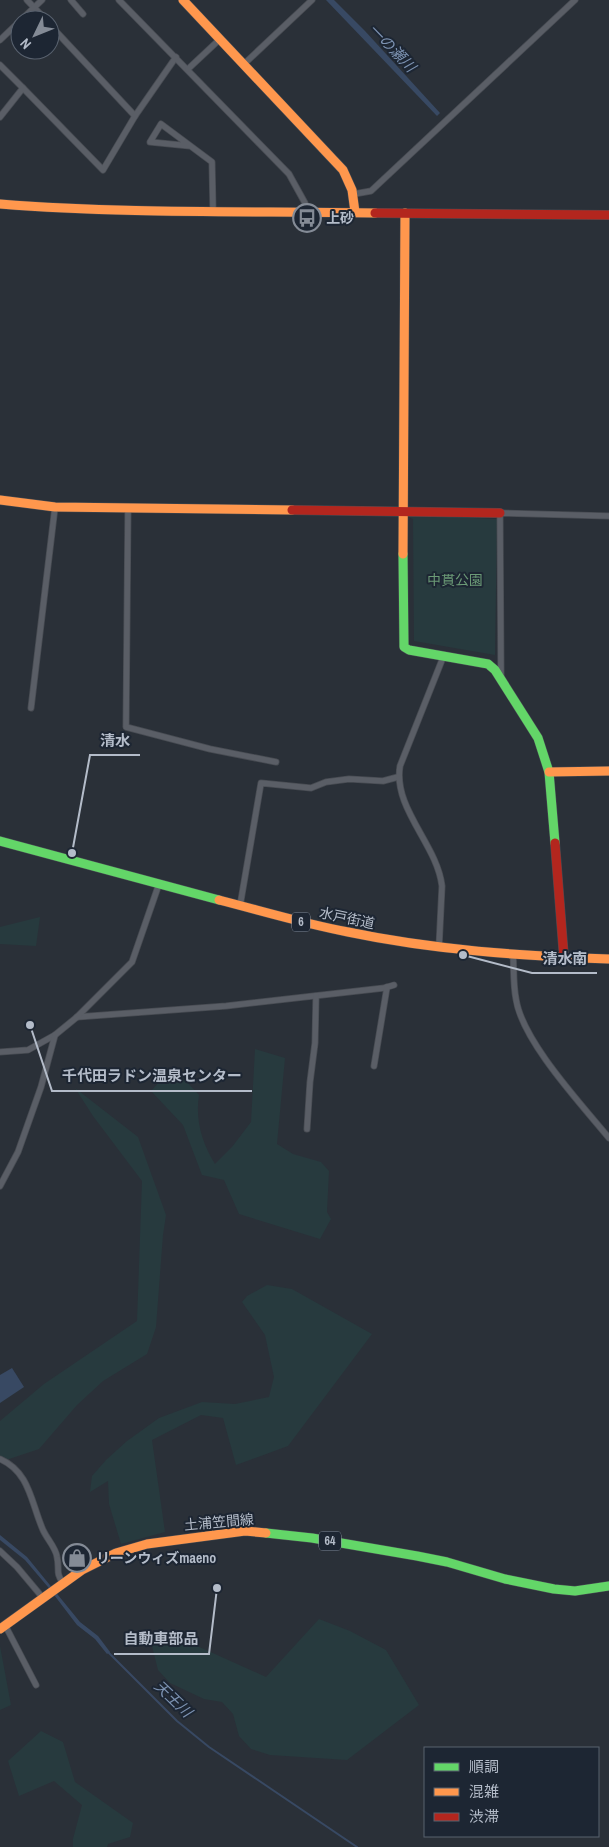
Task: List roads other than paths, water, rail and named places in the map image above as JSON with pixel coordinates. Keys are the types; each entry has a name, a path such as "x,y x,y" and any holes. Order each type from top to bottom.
{"main road":[{"path":"183,0 343,170 351,181 355,212"},
{"path":"0,204 60,208 213,211 609,215"},
{"path":"405,213 402,513 404,647 409,650 488,664 495,670 538,738 550,772 564,958"},
{"path":"0,500 55,507 500,513"},
{"path":"550,772 609,771"},
{"name":"水戸街道","path":"0,841 240,906 352,934 439,947 564,958 609,959"},
{"name":"土浦笠間線","path":"2,1627 91,1564 128,1549 171,1540 245,1531 312,1538 418,1556 546,1588 575,1591 609,1586"}],"street":[{"path":"27,0 34,8"},
{"path":"32,10 42,0"},
{"path":"71,0 83,14"},
{"path":"119,0 289,174 305,203 305,212"},
{"path":"243,65 312,0"},
{"path":"354,194 370,192 575,0"},
{"path":"0,40 10,30"},
{"path":"60,36 136,116"},
{"path":"188,69 220,39"},
{"path":"0,65 103,170 136,116 176,57"},
{"path":"0,117 23,88"},
{"path":"190,146 150,142 161,124 212,162 213,211"},
{"path":"31,708 55,507"},
{"path":"128,508 126,727 210,750 276,762"},
{"path":"501,680 500,513 609,516"},
{"path":"439,947 441,877 433,855 401,795 398,777 400,766 444,656"},
{"path":"240,906 261,783 311,788 326,782 349,779 383,781 398,777"},
{"path":"0,1052 28,1050 55,1035 77,1017 132,962 158,884"},
{"path":"513,953 516,1000 528,1031 554,1071 609,1138"},
{"path":"77,1017 226,1006 394,985"},
{"path":"374,1066 387,987"},
{"path":"307,1129 315,1043 316,996"},
{"path":"0,1186 18,1152 41,1087 55,1035"},
{"path":"0,1459 16,1469 28,1486 42,1527 58,1557 57,1575 60,1585"},
{"path":"0,1551 45,1597"},
{"path":"2,1627 36,1685"}],"water":[{"name":"一の瀬川","path":"326,0 334,0 365,31 440,113 437,116"},
{"path":"12,1368 24,1387 0,1403 0,1375"},
{"path":"0,1535 27,1557 80,1622 98,1636 110,1652 107,1654 95,1639 77,1625 25,1560 0,1540"}],"waterway":[{"name":"天王川","path":"108,1652 177,1721 209,1747 357,1847"}],"place":[{"name":"上砂","path":"307,218"},
{"name":"清水","path":"72,853"},
{"name":"清水南","path":"463,955"},
{"name":"千代田ラドン温泉センター","path":"30,1025"},
{"name":"リーンウィズmaeno","path":"77,1558"},
{"name":"自動車部品","path":"217,1588"}],"park label":[{"name":"中貫公園","path":"455,580"}]}
